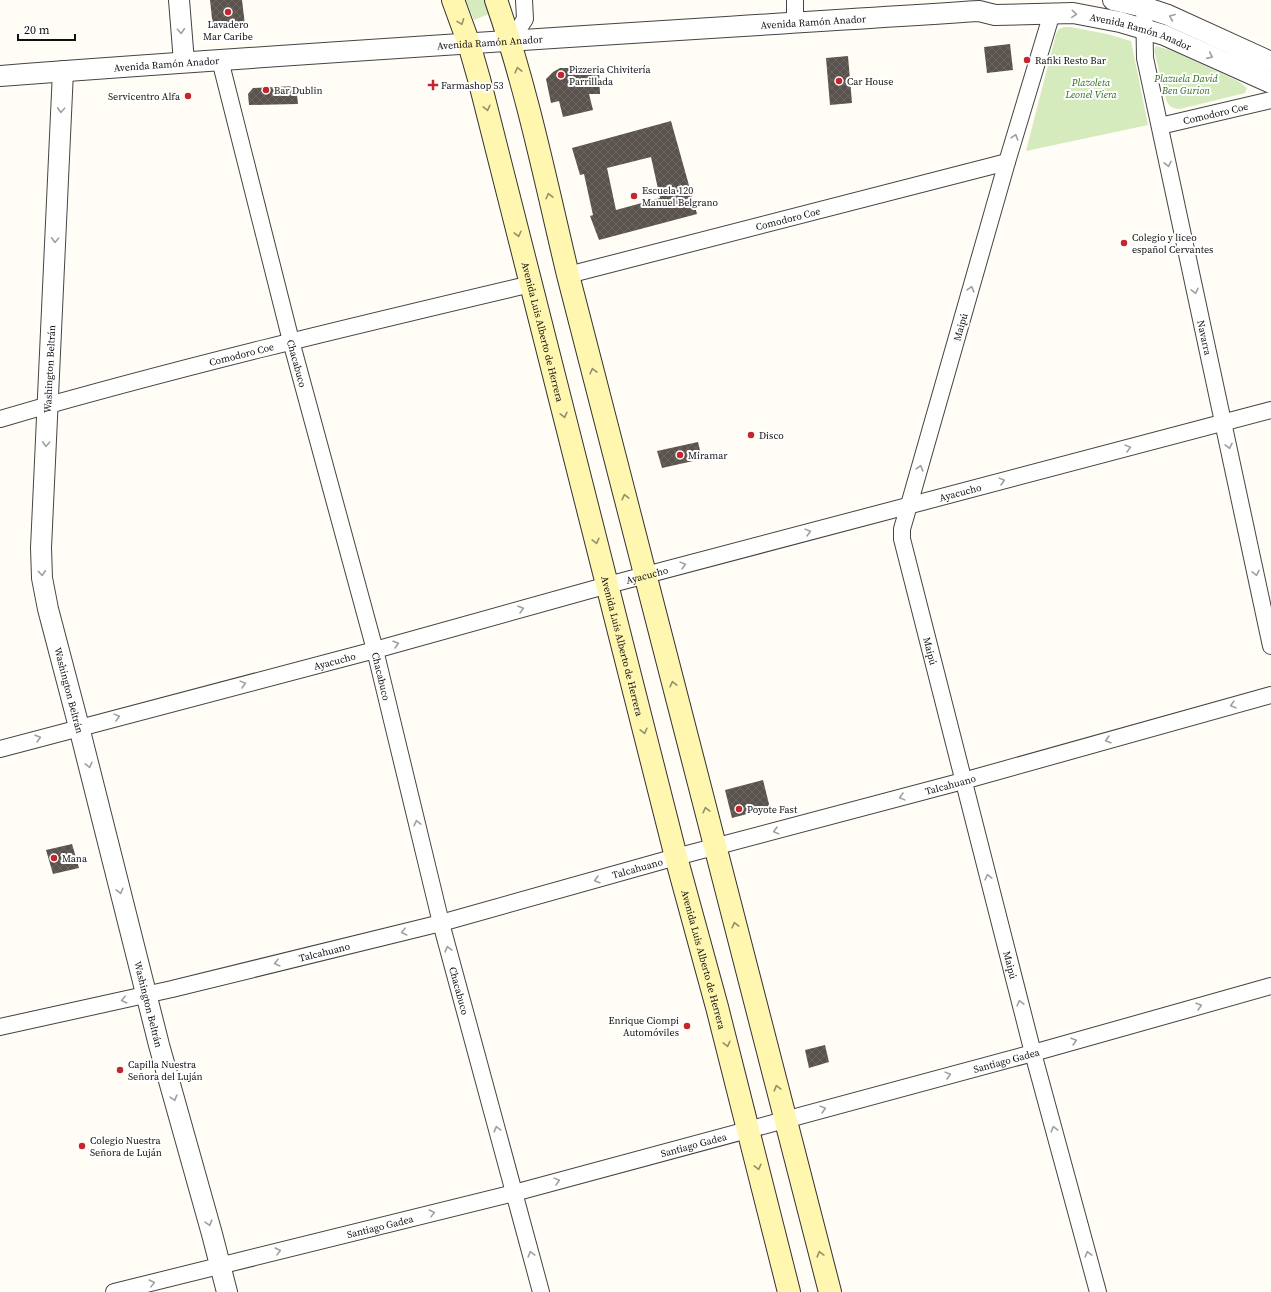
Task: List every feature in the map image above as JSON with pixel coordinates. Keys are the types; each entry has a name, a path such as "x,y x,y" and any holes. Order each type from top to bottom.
{"main road":[{"name":"Avenida Luis Alberto de Herrera","path":"453,0 470,44 676,857 717,1006 789,1292"},
{"path":"496,0 510,41 535,136 568,275 830,1292"}],"street":[{"path":"179,0 184,62"},
{"path":"510,41 526,19 524,0"},
{"path":"795,0 795,23"},
{"name":"Avenida Ramón Anador","path":"1113,0 1144,3 1168,16 1271,62"},
{"name":"Navarra","path":"1144,3 1146,58 1271,646"},
{"name":"Avenida Ramón Anador","path":"0,76 184,62 979,11 995,15 1045,7 1120,22 1164,35 1271,83"},
{"name":"Maipú","path":"1045,7 1007,162 902,529 902,539 1033,1053 1098,1292"},
{"name":"Chacabuco","path":"220,60 291,341 375,650 441,923 541,1292"},
{"name":"Washington Beltrán","path":"63,71 41,548 42,578 48,610 80,727 147,995 227,1292"},
{"name":"Comodoro Coe","path":"1160,126 1271,100"},
{"name":"Comodoro Coe","path":"568,275 1007,162"},
{"name":"Comodoro Coe","path":"0,419 291,341 531,284"},
{"name":"Ayacucho","path":"0,749 375,650 645,575 1271,410"},
{"name":"Talcahuano","path":"0,1028 147,995 441,923 676,857 715,848 963,781 1271,695"},
{"name":"Santiago Gadea","path":"114,1292 514,1193 1033,1053 1271,986"}],"green space":[{"path":"466,0 489,0 494,12 474,20"},
{"name":"Plazoleta Leonel Viera","path":"1064,27 1107,34 1131,41 1148,125 1026,151 1056,34 1059,29"},
{"name":"Plazuela David Ben Gurion","path":"1156,46 1173,51 1238,81 1247,88 1245,93 1180,109 1173,108 1168,104 1166,99 1154,50"}],"building":[{"name":"Lavadero Mar Caribe","path":"210,0 242,0 245,25 213,28"},
{"path":"1010,44 1013,70 987,73 984,47"},
{"name":"Car House","path":"848,56 852,103 830,105 826,58"},
{"path":"560,68 582,68 582,71 599,70 600,94 589,94 593,110 563,117 559,101 551,103 546,79"},
{"path":"296,86 298,104 249,105 248,94 253,88"},
{"name":"Escuela 120 Manuel Belgrano","path":"671,121 697,214 599,240 590,216 593,215 584,174 580,175 572,148","holes":["651,157 660,198 616,210 607,168"]},
{"name":"Miramar","path":"698,442 702,459 662,468 657,451"},
{"path":"763,780 770,808 732,818 725,790"},
{"name":"Mana","path":"72,844 79,868 53,874 46,850"},
{"path":"825,1045 829,1062 809,1068 805,1050"}],"place":[{"name":"Lavadero Mar Caribe","path":"228,12"},
{"name":"Rafiki Resto Bar","path":"1027,60"},
{"name":"Pizzeria Chivitería Parrillada","path":"561,75"},
{"name":"Car House","path":"839,81"},
{"name":"Farmashop 53","path":"433,85"},
{"name":"Bar Dublin","path":"266,90"},
{"name":"Servicentro Alfa","path":"188,96"},
{"name":"Escuela 120 Manuel Belgrano","path":"634,196"},
{"name":"Colegio y liceo español Cervantes","path":"1124,243"},
{"name":"Disco","path":"751,435"},
{"name":"Miramar","path":"680,455"},
{"name":"Poyote Fast","path":"739,809"},
{"name":"Mana","path":"54,858"},
{"name":"Enrique Ciompi Automóviles","path":"687,1026"},
{"name":"Capilla Nuestra Señora del Luján","path":"120,1070"},
{"name":"Colegio Nuestra Señora de Luján","path":"82,1146"}]}
